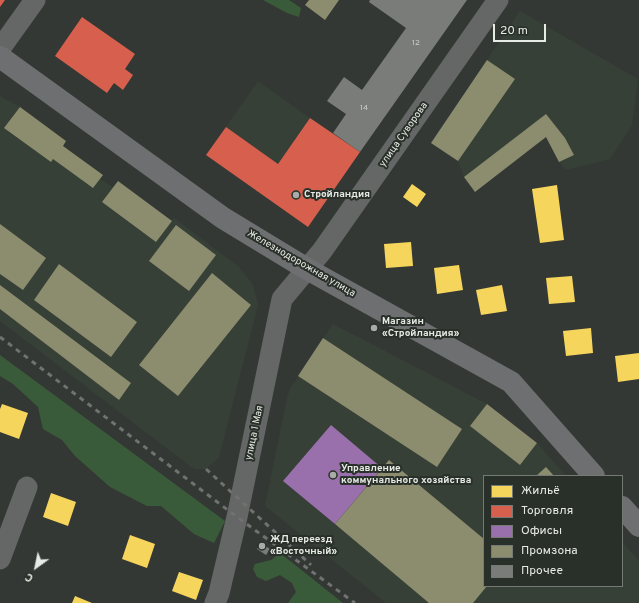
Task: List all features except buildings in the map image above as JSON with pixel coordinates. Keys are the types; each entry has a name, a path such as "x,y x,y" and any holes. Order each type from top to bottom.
{"main road":[{"name":"Железнодорожная улица","path":"0,57 223,218 307,269 511,382 593,475"},
{"path":"623,508 639,526"}],"street":[{"path":"0,49 35,0"},
{"name":"улица Суворова","path":"307,269 322,251 384,164 498,0"},
{"name":"улица 1 Мая","path":"222,600 237,517 282,299 307,269"},
{"path":"0,559 27,487"}],"shaded area":[{"path":"520,11 638,79 632,125 610,159 566,170 559,162 546,137 475,192 464,177 458,161 431,143"},
{"path":"258,81 310,118 278,164 226,127"},
{"path":"0,96 20,107 66,141 63,146 100,179 113,187 118,181 171,221 174,218 239,267 253,285 258,305 219,457 206,469 194,469 0,321"},
{"path":"333,324 487,404 537,443 565,475 483,475 483,587 623,587 623,543 639,561 639,603 386,603 265,506 290,389"}],"green space":[{"path":"263,0 289,0 301,8 299,17 287,13"},
{"path":"0,355 225,521 214,543 194,534 161,506 147,506 110,487 75,456 62,440 43,429 38,407 13,384 0,376"},
{"path":"280,553 343,603 288,603 296,592 292,583 280,575 266,581 257,577 253,569 255,564 271,560"}],"railway":[{"path":"0,337 237,517 355,603"},
{"path":"206,469 311,565"}],"place":[{"name":"Стройландия","path":"296,195"},
{"name":"Магазин «Стройландия»","path":"374,328"},
{"name":"Управление коммунального хозяйства","path":"333,475"},
{"name":"ЖД переезд «Восточный»","path":"262,546"}]}
